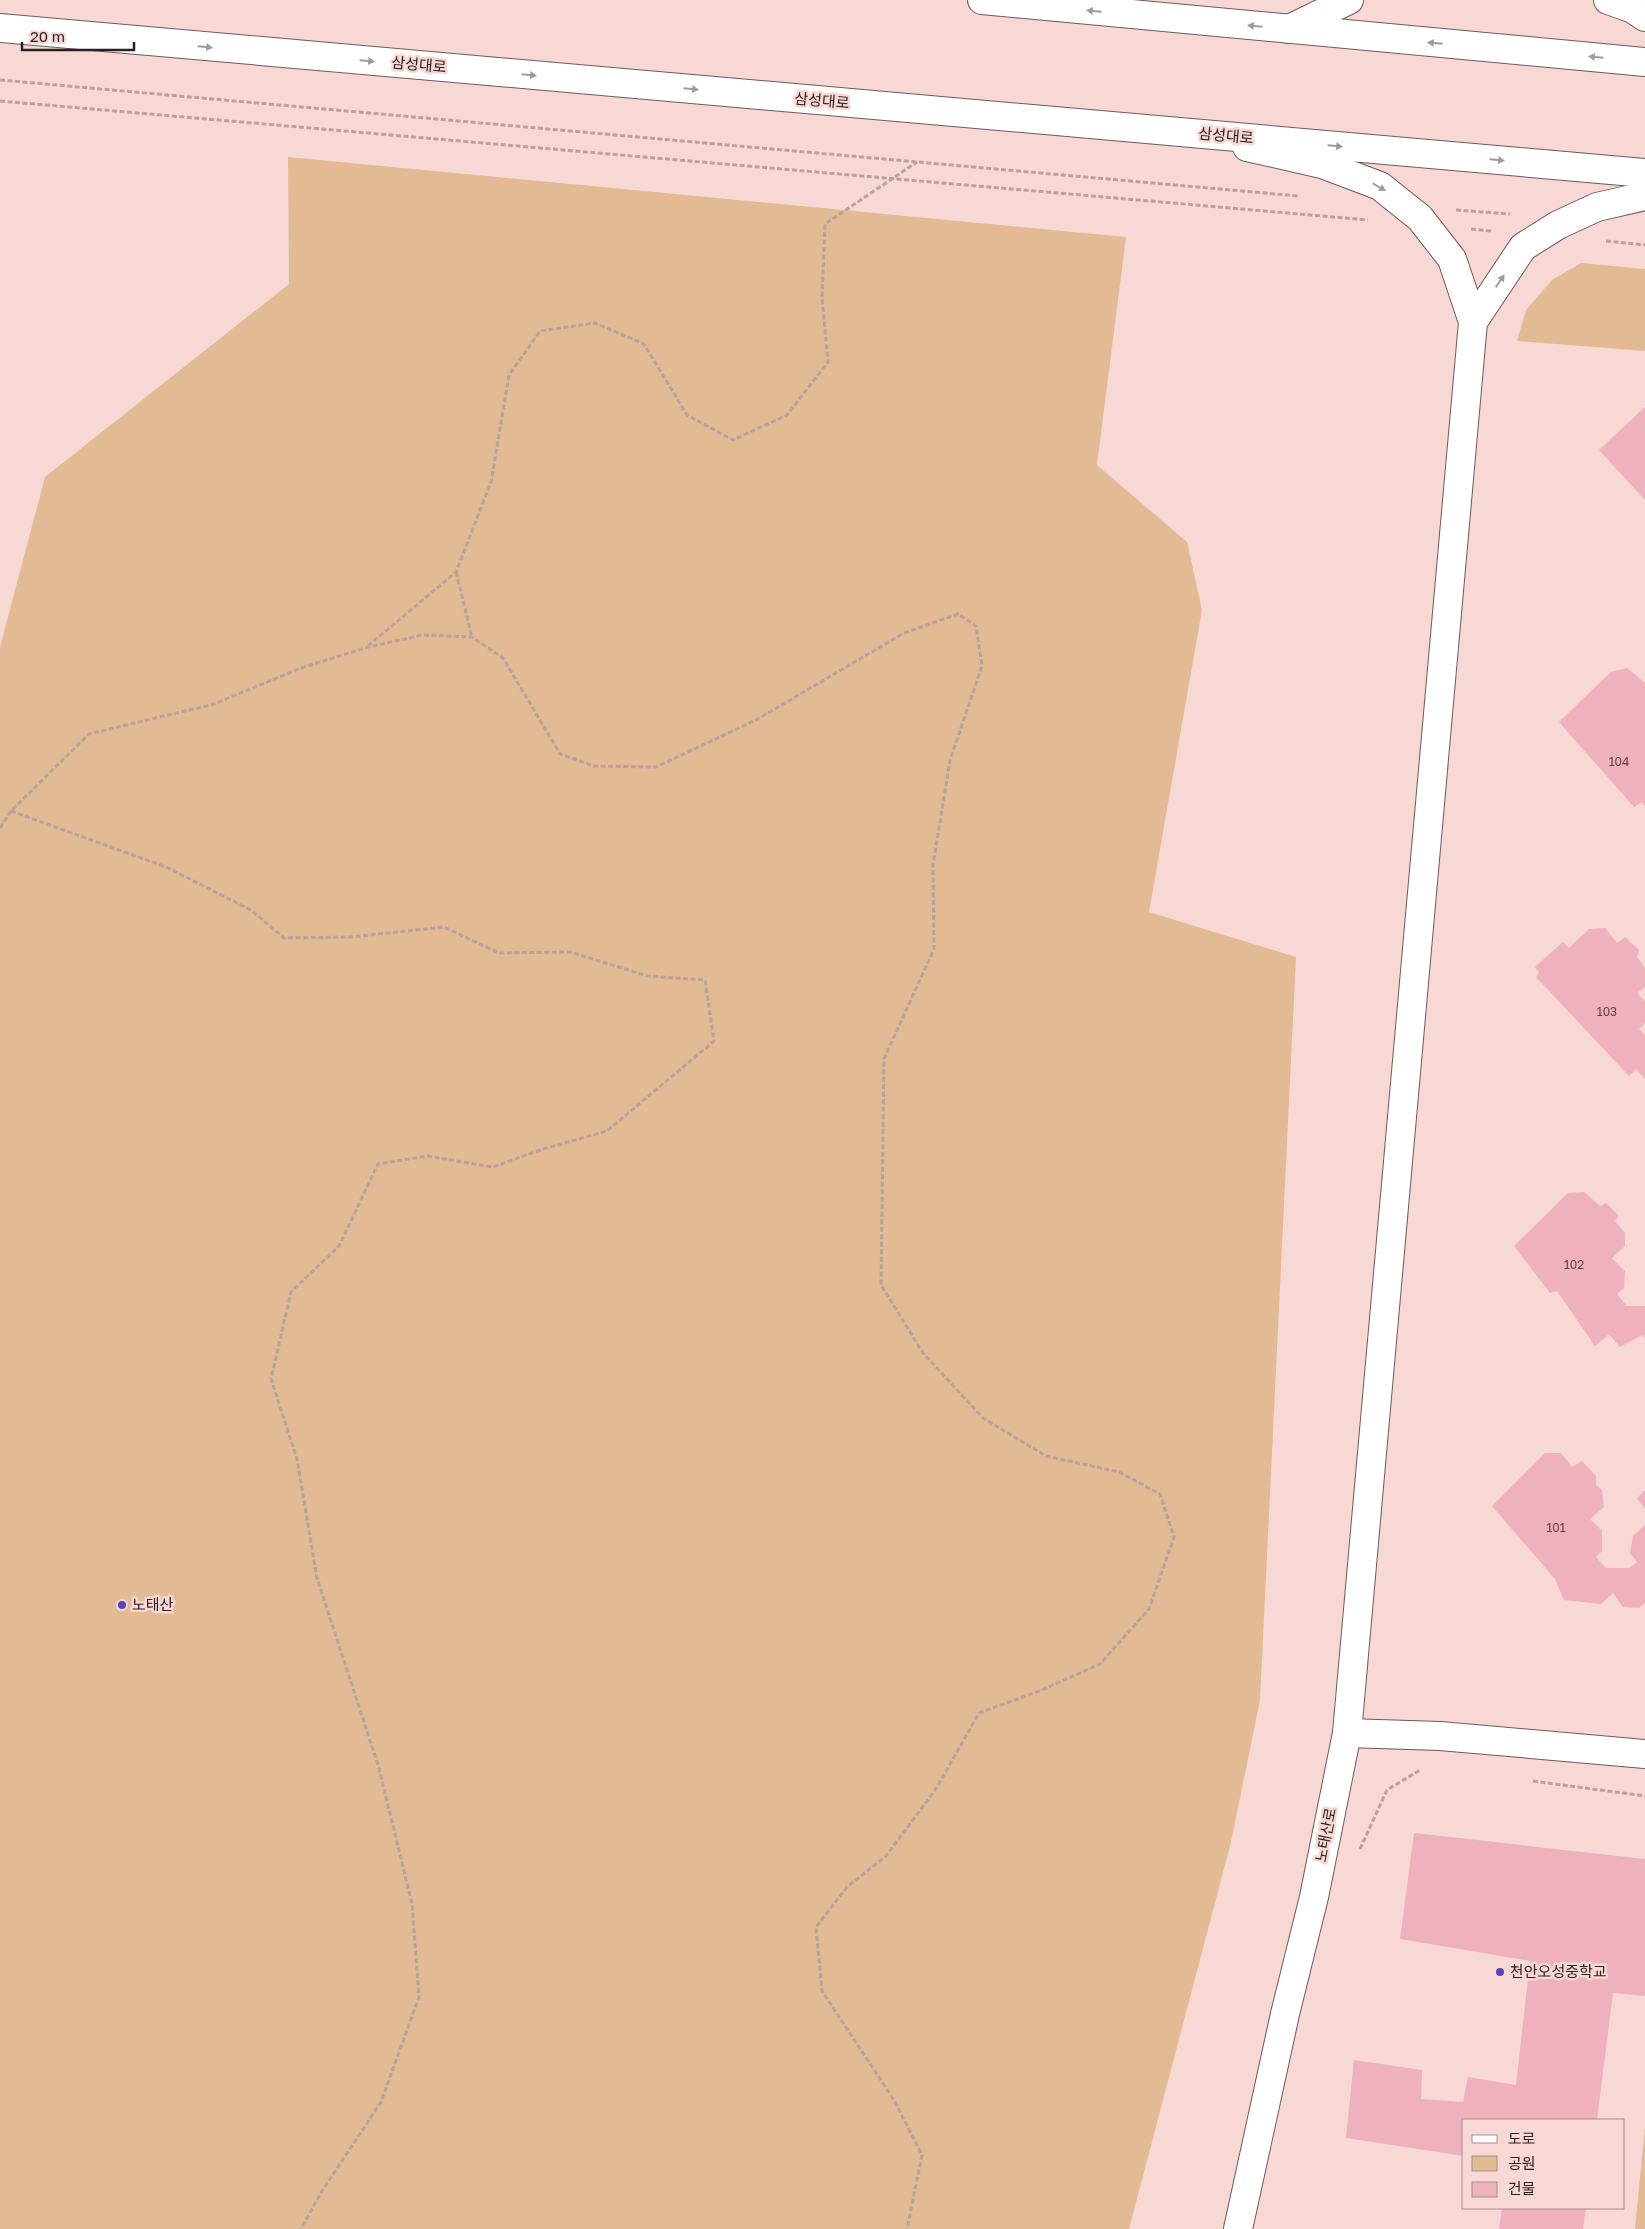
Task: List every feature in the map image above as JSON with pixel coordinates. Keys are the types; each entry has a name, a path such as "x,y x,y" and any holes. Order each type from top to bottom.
{"street":[{"path":"982,0 1645,62"},
{"path":"1289,29 1349,0"},
{"path":"1608,0 1632,8 1645,17"},
{"name":"삼성대로","path":"0,28 1645,173"},
{"path":"1182,132 1322,164 1380,186 1420,218 1452,259 1473,322"},
{"path":"1473,322 1523,247 1558,225 1597,207 1645,196"},
{"name":"노태산로","path":"1238,2229 1285,2014 1314,1897 1347,1733 1473,322"},
{"path":"1347,1733 1440,1736 1645,1754"}],"path":[{"path":"0,80 1300,196"},
{"path":"0,101 1378,221"},
{"path":"368,646 456,572 491,482 509,375 540,331 595,324 644,344 686,415 733,440 787,415 828,362 822,296 825,224 917,162"},
{"path":"1448,209 1517,215"},
{"path":"1467,229 1496,232"},
{"path":"1605,241 1645,244"},
{"path":"456,572 472,637"},
{"path":"0,828 11,811 90,734 214,704 301,668 368,646 424,635 472,637 503,658 560,754 594,766 656,767 756,720 904,633 958,614 976,626 982,666 950,760 933,865 934,949 884,1059 880,1285 923,1353 983,1418 1046,1456 1119,1472 1160,1494 1174,1537 1149,1609 1100,1664 1042,1690 980,1713 936,1789 886,1856 847,1887 816,1927 822,1991 894,2100 922,2155 907,2229"},
{"path":"11,811 166,867 251,910 284,938 351,937 444,927 499,953 570,952 648,976 705,980 714,1041 607,1131 540,1150 493,1167 427,1156 378,1164 339,1246 291,1292 271,1379 297,1458 317,1578 379,1768 410,1895 419,1997 381,2102 322,2190 301,2229"},
{"path":"1359,1850 1387,1790 1422,1769"},
{"path":"1530,1780 1645,1796"}],"green space":[{"path":"288,157 1126,237 1097,465 1187,542 1202,610 1149,912 1296,957 1260,1700 1231,1842 1129,2229 0,2229 0,647 45,477 289,284"},
{"path":"1581,263 1645,269 1645,351 1517,341 1526,310 1552,280"},
{"path":"1645,2126 1645,2229 1635,2229"}],"building":[{"path":"1645,407 1645,500 1599,450"},
{"path":"1627,668 1645,683 1645,806 1642,802 1634,807 1559,722 1611,672"},
{"path":"1605,928 1617,943 1625,937 1639,950 1637,957 1645,968 1645,987 1637,993 1645,1001 1645,1023 1639,1029 1645,1035 1645,1079 1636,1069 1629,1076 1536,977 1539,972 1535,967 1563,942 1569,948 1589,929"},
{"path":"1584,1192 1600,1206 1606,1203 1619,1216 1615,1221 1625,1233 1625,1246 1612,1258 1625,1271 1624,1288 1617,1294 1627,1306 1645,1306 1645,1338 1642,1335 1620,1347 1609,1334 1595,1346 1557,1291 1550,1293 1514,1246 1568,1193"},
{"path":"1545,1453 1561,1453 1572,1467 1582,1461 1596,1476 1596,1485 1602,1490 1604,1507 1590,1519 1602,1531 1602,1551 1596,1557 1606,1568 1629,1568 1637,1562 1630,1553 1633,1536 1645,1525 1645,1603 1639,1608 1623,1607 1613,1593 1601,1604 1564,1600 1555,1579 1492,1506"},
{"path":"1645,1490 1645,1509 1637,1498"},
{"path":"1414,1833 1645,1859 1645,1996 1613,1993 1597,2119 1462,2119 1462,2156 1346,2138 1354,2060 1422,2070 1421,2099 1463,2102 1468,2077 1516,2085 1530,1961 1400,1939"},
{"path":"1502,2209 1586,2209 1583,2229 1499,2229"}],"place":[{"name":"노태산","path":"122,1605"},
{"name":"천안오성중학교","path":"1500,1972"}]}
